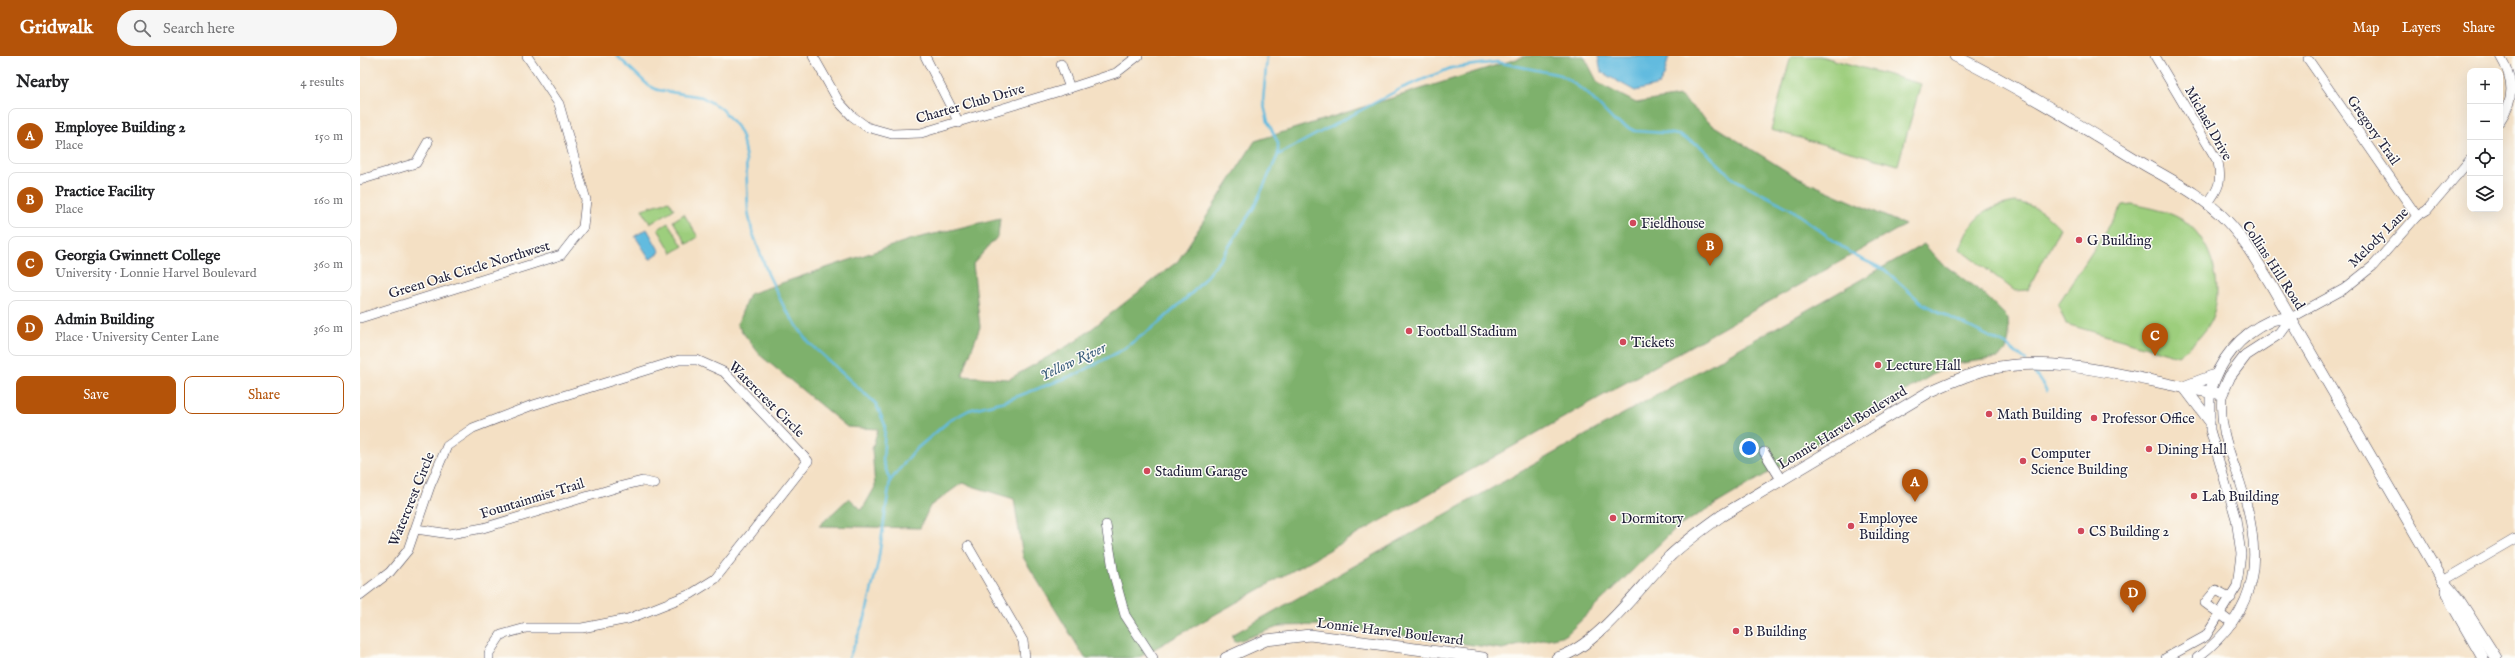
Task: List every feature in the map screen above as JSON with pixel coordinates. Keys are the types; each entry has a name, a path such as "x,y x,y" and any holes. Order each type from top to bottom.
{"street":[{"name":"Green Oak Circle Northwest","path":"360,318 561,255 583,227 586,200 559,104 527,56"},
{"name":"Charter Club Drive","path":"813,56 839,102 867,127 892,134 921,133 959,123 1070,88 1116,73 1138,56"},
{"path":"925,56 959,123"},
{"name":"Collins Hill Road","path":"1955,56 2046,106 2208,204 2227,220 2247,245 2291,318 2348,420 2443,581 2452,604 2483,658"},
{"name":"Michael Drive","path":"2155,56 2218,162 2222,178 2218,190 2208,204"},
{"path":"2500,56 2510,73 2513,92 2507,112 2503,117"},
{"name":"Gregory Trail","path":"2308,59 2417,216"},
{"path":"1061,64 1070,88"},
{"path":"360,180 416,163 428,142"},
{"name":"Melody Lane","path":"2291,318 2350,284 2373,266 2417,216 2428,210 2467,164"},
{"path":"2166,658 2206,636 2231,598 2237,586 2241,554 2236,519 2209,420 2210,392 2215,375 2229,352 2245,337 2271,320 2291,318"},
{"path":"2196,658 2232,623 2249,591 2255,563 2253,527 2221,426 2222,394 2230,376 2246,355 2280,334 2291,318"},
{"name":"Watercrest Circle","path":"360,595 390,572 408,550 430,486 447,446 473,428 530,406 679,360 697,360 724,372 808,461 715,579 691,594 628,618 582,628 526,628 501,635 489,652 489,658"},
{"name":"Lonnie Harvel Boulevard","path":"1557,658 1589,641 1693,536 1721,516 1929,392 1959,378 1988,369 2015,365 2053,364 2222,394"},
{"path":"2209,420 2184,387 2215,375"},
{"path":"1764,452 1782,480"},
{"name":"Fountainmist Trail","path":"416,529 450,534 483,528 622,486 642,481 655,484"},
{"path":"1106,525 1114,575 1125,615 1153,658"},
{"path":"2443,581 2515,539"},
{"path":"968,546 1023,641 1025,658"},
{"name":"Collins Hill Road","path":"2443,581 2459,600 2496,658"},
{"path":"2231,598 2216,590 2205,603 2232,623"},
{"name":"Lonnie Harvel Boulevard","path":"1226,658 1266,640 1310,635 1483,658"}],"green space":[{"path":"1526,56 1584,56 1598,83 1636,103 1680,96 1711,124 1796,177 1905,225 1138,658 1085,658 1023,557 1014,499 962,483 930,506 920,528 819,526 849,498 862,510 875,487 872,449 878,429 847,427 761,356 737,325 749,294 909,240 1000,218 998,236 973,264 980,327 962,376 1009,379 1076,341 1178,261 1255,141"},
{"path":"1791,56 1820,56 1921,84 1898,165 1771,130"},
{"path":"669,201 674,209 650,224 642,209"},
{"path":"2015,202 2040,210 2060,228 2028,290 2015,291 1960,249 1969,229 1980,216 1986,211 2004,204"},
{"path":"2132,204 2168,213 2187,223 2204,243 2214,268 2217,296 2211,321 2196,340 2178,356 2066,324 2058,304 2123,205"},
{"path":"684,214 698,237 687,244 673,221"},
{"path":"668,223 683,246 672,253 658,229"},
{"path":"1924,244 1939,261 1984,294 2008,318 2009,338 2006,351 1997,358 1949,365 1676,528 1566,635 1502,649 1326,625 1281,626 1235,642 1232,635"}],"water":[{"path":"1598,56 1669,56 1664,76 1659,85 1635,91 1601,72"},
{"path":"647,229 660,252 650,259 635,236"}],"waterway":[{"path":"617,56 649,86 658,90 702,97 722,109 737,127 742,137 746,159 748,211 752,231 768,274 785,309 809,343 876,404 885,425 883,461 890,481"},
{"name":"Yellow River","path":"849,658 865,618 878,562 890,481 914,451 949,421 969,410 1005,401 1079,373 1122,350 1159,323 1194,291 1223,256 1254,207 1278,155 1278,143 1268,122 1263,101 1267,56"},
{"path":"1278,155 1402,88 1451,68 1497,62 1561,75 1586,92 1614,121 1635,131 1678,135 1699,145 1734,179 1791,209 1853,255 1885,270 1923,304 2006,345 2026,361"},
{"path":"2031,368 2047,391"}],"place":[{"name":"Fieldhouse","path":"1633,223"},
{"name":"G Building","path":"2079,240"},
{"name":"Practice Facility","path":"1710,266"},
{"name":"Football Stadium","path":"1409,331"},
{"name":"Tickets","path":"1623,342"},
{"name":"Georgia Gwinnett College","path":"2155,356"},
{"name":"Lecture Hall","path":"1878,365"},
{"name":"Math Building","path":"1989,414"},
{"name":"Professor Office","path":"2094,418"},
{"name":"Dining Hall","path":"2149,449"},
{"name":"Computer Science Building","path":"2023,461"},
{"name":"Stadium Garage","path":"1147,471"},
{"name":"Lab Building","path":"2194,496"},
{"name":"Employee Building 2","path":"1915,502"},
{"name":"Dormitory","path":"1613,518"},
{"name":"Employee Building","path":"1851,526"},
{"name":"CS Building 2","path":"2081,531"},
{"name":"Admin Building","path":"2133,613"},
{"name":"B Building","path":"1736,631"}]}
